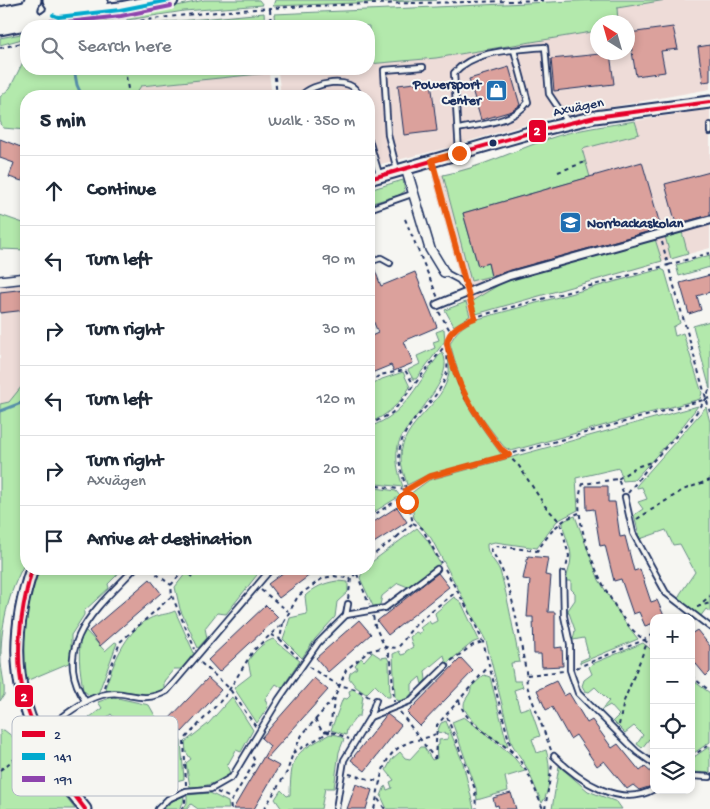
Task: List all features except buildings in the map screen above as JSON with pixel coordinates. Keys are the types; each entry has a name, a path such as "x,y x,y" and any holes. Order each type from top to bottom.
{"highway":[{"path":"45,20 53,6 100,0"},
{"path":"53,6 58,17 117,11 170,0"},
{"path":"32,6 42,20"},
{"path":"0,15 32,6"},
{"path":"0,27 32,6"}],"street":[{"name":"Axvägen","path":"375,177 569,123 637,110 710,102"},
{"path":"402,169 430,249 444,272"},
{"path":"437,305 508,276 710,220"},
{"path":"0,281 20,279"},
{"path":"22,716 16,705 8,664 11,622 17,600 29,575"},
{"path":"75,796 85,809"}],"lane":[{"path":"459,153 454,73 462,64 496,52 545,47 549,94 569,123"},
{"path":"458,129 507,118 522,110 528,102 514,50"},
{"path":"402,169 388,135 384,70 423,67"},
{"path":"307,90 322,83 348,84 355,90"},
{"path":"710,125 710,132"},
{"path":"375,208 412,194"},
{"path":"375,260 381,258 390,263"},
{"path":"444,272 459,280 468,291"},
{"path":"625,497 630,523 648,564 666,593 710,627"},
{"path":"346,615 385,608 437,569"},
{"path":"563,574 564,616 570,644 570,670 578,692 617,733 650,761"},
{"path":"86,702 74,678 75,641 90,616 128,575"},
{"path":"67,716 86,702 103,694 154,698 166,690 265,575"},
{"path":"178,795 186,791 211,788 232,777 258,731 318,643 346,615 348,604"},
{"path":"370,716 410,701 446,666"},
{"path":"336,809 344,760 352,743 370,716 376,700"},
{"path":"554,756 592,790 621,802 631,802 644,798 650,793"},
{"path":"695,776 710,777"},
{"path":"158,809 176,796"}],"path":[{"path":"155,20 270,9 543,0"},
{"path":"270,9 271,20"},
{"path":"0,48 20,43"},
{"path":"126,75 128,90"},
{"path":"275,75 276,90"},
{"path":"432,160 475,318"},
{"path":"558,172 588,161"},
{"path":"405,219 437,296 437,305 452,334"},
{"path":"660,234 710,412"},
{"path":"375,422 392,413 452,334 464,322 710,253"},
{"path":"447,343 459,385 467,401 501,449 509,455 544,506 560,522 569,556 568,565 563,574"},
{"path":"447,343 447,371 444,379 436,395 406,431 399,458 413,523 422,528 472,618 483,642 512,752"},
{"path":"375,379 380,375 405,370 414,385"},
{"path":"625,497 653,461 691,420 706,399 710,387"},
{"path":"375,514 428,477 710,398"},
{"path":"650,645 629,626 602,582 579,513 580,491 583,484 618,479 636,467 653,461"},
{"path":"618,479 625,497"},
{"path":"630,523 683,490 710,480"},
{"path":"375,486 406,492"},
{"path":"544,809 554,756 532,700 507,583 498,560 491,550 496,546 537,551 560,522 579,513"},
{"path":"375,554 413,523"},
{"path":"397,537 398,542"},
{"path":"158,575 171,585"},
{"path":"180,575 171,585 172,596 202,665 229,688 258,731"},
{"path":"348,604 351,579 356,575"},
{"path":"357,575 372,611 375,626 391,660 393,698 396,706 435,758 437,725 489,666"},
{"path":"280,639 288,611 298,596 309,586 323,578 334,576 351,579"},
{"path":"255,586 288,611"},
{"path":"329,732 338,685 346,670 369,651 385,647 397,648 405,642 409,632 420,621 456,592"},
{"path":"103,694 104,686 120,642 172,596"},
{"path":"710,596 695,608 710,603"},
{"path":"181,809 185,805 186,791 184,740 226,695 253,651 284,622"},
{"path":"270,634 280,639 304,664 338,685 356,689 376,700"},
{"path":"527,675 570,670 650,636"},
{"path":"446,666 473,646 483,642"},
{"path":"617,733 624,700 647,643"},
{"path":"695,679 710,691"},
{"path":"264,809 287,772 293,753 302,735 335,697"},
{"path":"460,700 462,710 468,718 512,752 529,776 544,809"},
{"path":"446,715 474,789 476,809"},
{"path":"314,719 322,731 345,736 352,743"},
{"path":"293,753 329,732"},
{"path":"374,809 378,798 382,766 393,752 405,744 435,734"},
{"path":"695,754 710,744"},
{"path":"231,809 230,803 255,762 249,749"},
{"path":"0,770 12,760"},
{"path":"342,773 380,782"},
{"path":"211,788 233,799"},
{"path":"378,798 385,809"}],"shaded area":[{"path":"665,0 710,0 710,89 544,119 446,148 375,166 375,90 280,90 278,75 375,75 375,63 436,58 590,32 590,60 635,60 635,15 618,15 616,8"},
{"path":"249,75 269,75 271,90 138,90 140,86"},
{"path":"710,109 710,248 470,316 432,176 452,173 499,158 549,138 584,129"},
{"path":"20,285 20,388 9,402 0,404 0,287"}],"green space":[{"path":"204,0 259,0 263,5 184,11 127,20 127,17"},
{"path":"275,0 437,0 273,6"},
{"path":"597,0 666,0 617,8 618,15 590,15 590,32 436,58 375,63 375,20 274,20 274,14"},
{"path":"264,13 265,20 191,20"},
{"path":"20,34 20,40 0,45 0,38"},
{"path":"20,68 20,75 249,75 141,86 138,90 20,90 20,129 3,128 0,121 0,97 10,88"},
{"path":"635,121 639,134 582,149 590,177 463,213 478,266 488,263 491,276 471,281 443,175 483,164 569,133"},
{"path":"403,180 405,191 399,195 375,202 375,188"},
{"path":"0,215 20,222 20,250 0,249"},
{"path":"682,232 688,254 671,259 665,236"},
{"path":"655,239 662,261 476,314 472,301 507,280"},
{"path":"710,255 710,267 679,276 676,265"},
{"path":"661,269 665,271 680,323 673,327 675,336 683,333 702,393 700,399 511,451 504,447 471,404 462,387 450,344 462,327 474,320"},
{"path":"466,302 470,316 454,326 445,310"},
{"path":"710,321 710,389 693,326"},
{"path":"444,329 445,341 416,379 413,379 408,370 420,364 417,356 435,348 433,342 439,340 436,332"},
{"path":"442,352 445,362 438,386 399,442 397,459 403,487 375,484 375,424 393,414 403,405"},
{"path":"448,356 458,384 470,408 502,455 428,475 407,485 401,461 403,445 415,424 440,395 446,384 449,370"},
{"path":"403,372 410,387 392,409 375,420 375,383"},
{"path":"20,388 20,573 6,610 1,650 4,695 0,701 0,404 9,402"},
{"path":"698,406 678,432 634,480 623,481 619,468 576,478 578,510 557,521 537,548 495,542 487,544 490,555 500,571 520,662 511,663 514,681 521,681 523,687 514,690 520,710 530,707 540,736 532,739 537,753 546,750 548,756 549,785 542,803 527,768 512,744 486,641 431,538 414,518 410,494 429,480"},
{"path":"706,407 710,422 710,612 706,609 700,617 678,601 680,594 695,572 680,544 673,545 666,530 640,539 634,515 643,509 638,502 647,499 642,487 637,488 637,485"},
{"path":"375,488 396,491 400,496 375,511"},
{"path":"575,516 599,580 624,621 638,639 580,663 580,661 589,657 584,638 573,640 575,630 568,610 575,600 575,593 571,589 571,581 566,581 571,557 563,525 563,521"},
{"path":"417,528 428,541 440,564 408,587 398,583 382,596 380,605 373,606 360,578 361,575 375,575 375,560"},
{"path":"38,575 117,575 108,584 109,588 84,611 84,615 71,635 71,662 19,684 18,623"},
{"path":"184,575 257,575 226,614 217,613 205,628 207,638 198,648 180,609 175,587"},
{"path":"337,581 348,582 348,592 337,602 335,617 315,639 302,658 283,639 290,618 307,614 305,596 320,586"},
{"path":"454,597 461,602 479,640 472,643 446,664 444,655 425,671 426,680 422,684 420,677 412,684 412,693 407,699 398,701 395,697 393,654 399,651 401,655 405,654 406,651 413,647 410,637 416,632 420,634 422,630 420,628 429,621 431,624 437,621 435,613"},
{"path":"175,611 194,653 181,669 174,669 164,681 164,688 151,694 138,695 110,691 105,688 121,649 133,632 149,619"},
{"path":"84,629 105,651 115,642 117,643 98,694 90,696 83,690 80,667 79,652"},
{"path":"273,639 300,661 282,688 276,684 265,699 268,707 257,723 234,688 251,675 248,661 253,654 262,645"},
{"path":"643,643 650,649 650,740 642,748 637,744 643,735 634,726 625,733 613,721 619,715 610,705 601,710 609,701 595,687 589,692 585,691 582,686 584,680 592,674 589,667 592,664"},
{"path":"372,652 381,658 387,657 389,661 390,697 387,697 375,685 366,694 356,687 349,678 350,673 357,668 355,665 361,658 364,661"},
{"path":"484,675 490,677 508,747 475,723 465,710 464,703 471,687"},
{"path":"695,682 710,693 710,742 695,752"},
{"path":"353,689 363,696 360,716 357,716 347,729 346,735 331,730 343,698 347,699 350,696 349,691"},
{"path":"113,697 149,705 155,716 113,716 111,714 109,716 91,716 102,708 98,702"},
{"path":"232,697 253,730 241,752 236,750 227,766 230,773 212,784 190,787 186,763 191,759 186,752 185,742 208,724"},
{"path":"464,717 511,754 525,771 505,777 508,791 477,800 476,788 452,722"},
{"path":"446,721 463,763 474,809 387,809 381,796 385,786 387,790 392,788 390,782 394,780 386,770 392,759 400,752 405,758 410,759 421,747 424,747 432,760 437,758 436,746 439,745 439,740 448,739 448,734 437,732 441,723"},
{"path":"4,730 12,736 12,796 65,796 75,809 0,809 0,731"},
{"path":"330,734 338,735 344,739 339,752 334,788 325,788 321,809 282,809 275,799 281,790 287,796 290,795 292,770 297,756 309,746"},
{"path":"178,738 181,741 184,779 178,781"},
{"path":"710,746 710,773 695,772 695,756"},
{"path":"559,766 588,791 617,802 622,809 552,809"},
{"path":"210,793 228,802 229,809 198,809 191,804 187,809 183,809 187,803 187,795"},
{"path":"184,796 183,803 179,809 163,809 174,800"}],"waterway":[{"path":"75,75 79,90"},
{"path":"0,411 20,403"}],"transit line":[{"name":"141","path":"53,15 58,17 120,10 170,0"},
{"name":"191","path":"86,20 121,16 171,6"},
{"name":"2","path":"375,177 536,131 595,117 710,102"},
{"name":"2","path":"30,716 24,696 20,668 19,638 31,575"},
{"name":"2","path":"75,796 85,809"}],"place":[{"name":"Powersport Center","path":"497,91"},
{"name":"Norrbackaskolan","path":"571,222"}],"route":[{"path":"407,502 406,490 428,477 509,455 501,449 467,401 459,385 447,343 452,334 464,322 475,318 432,160 459,153"}]}
